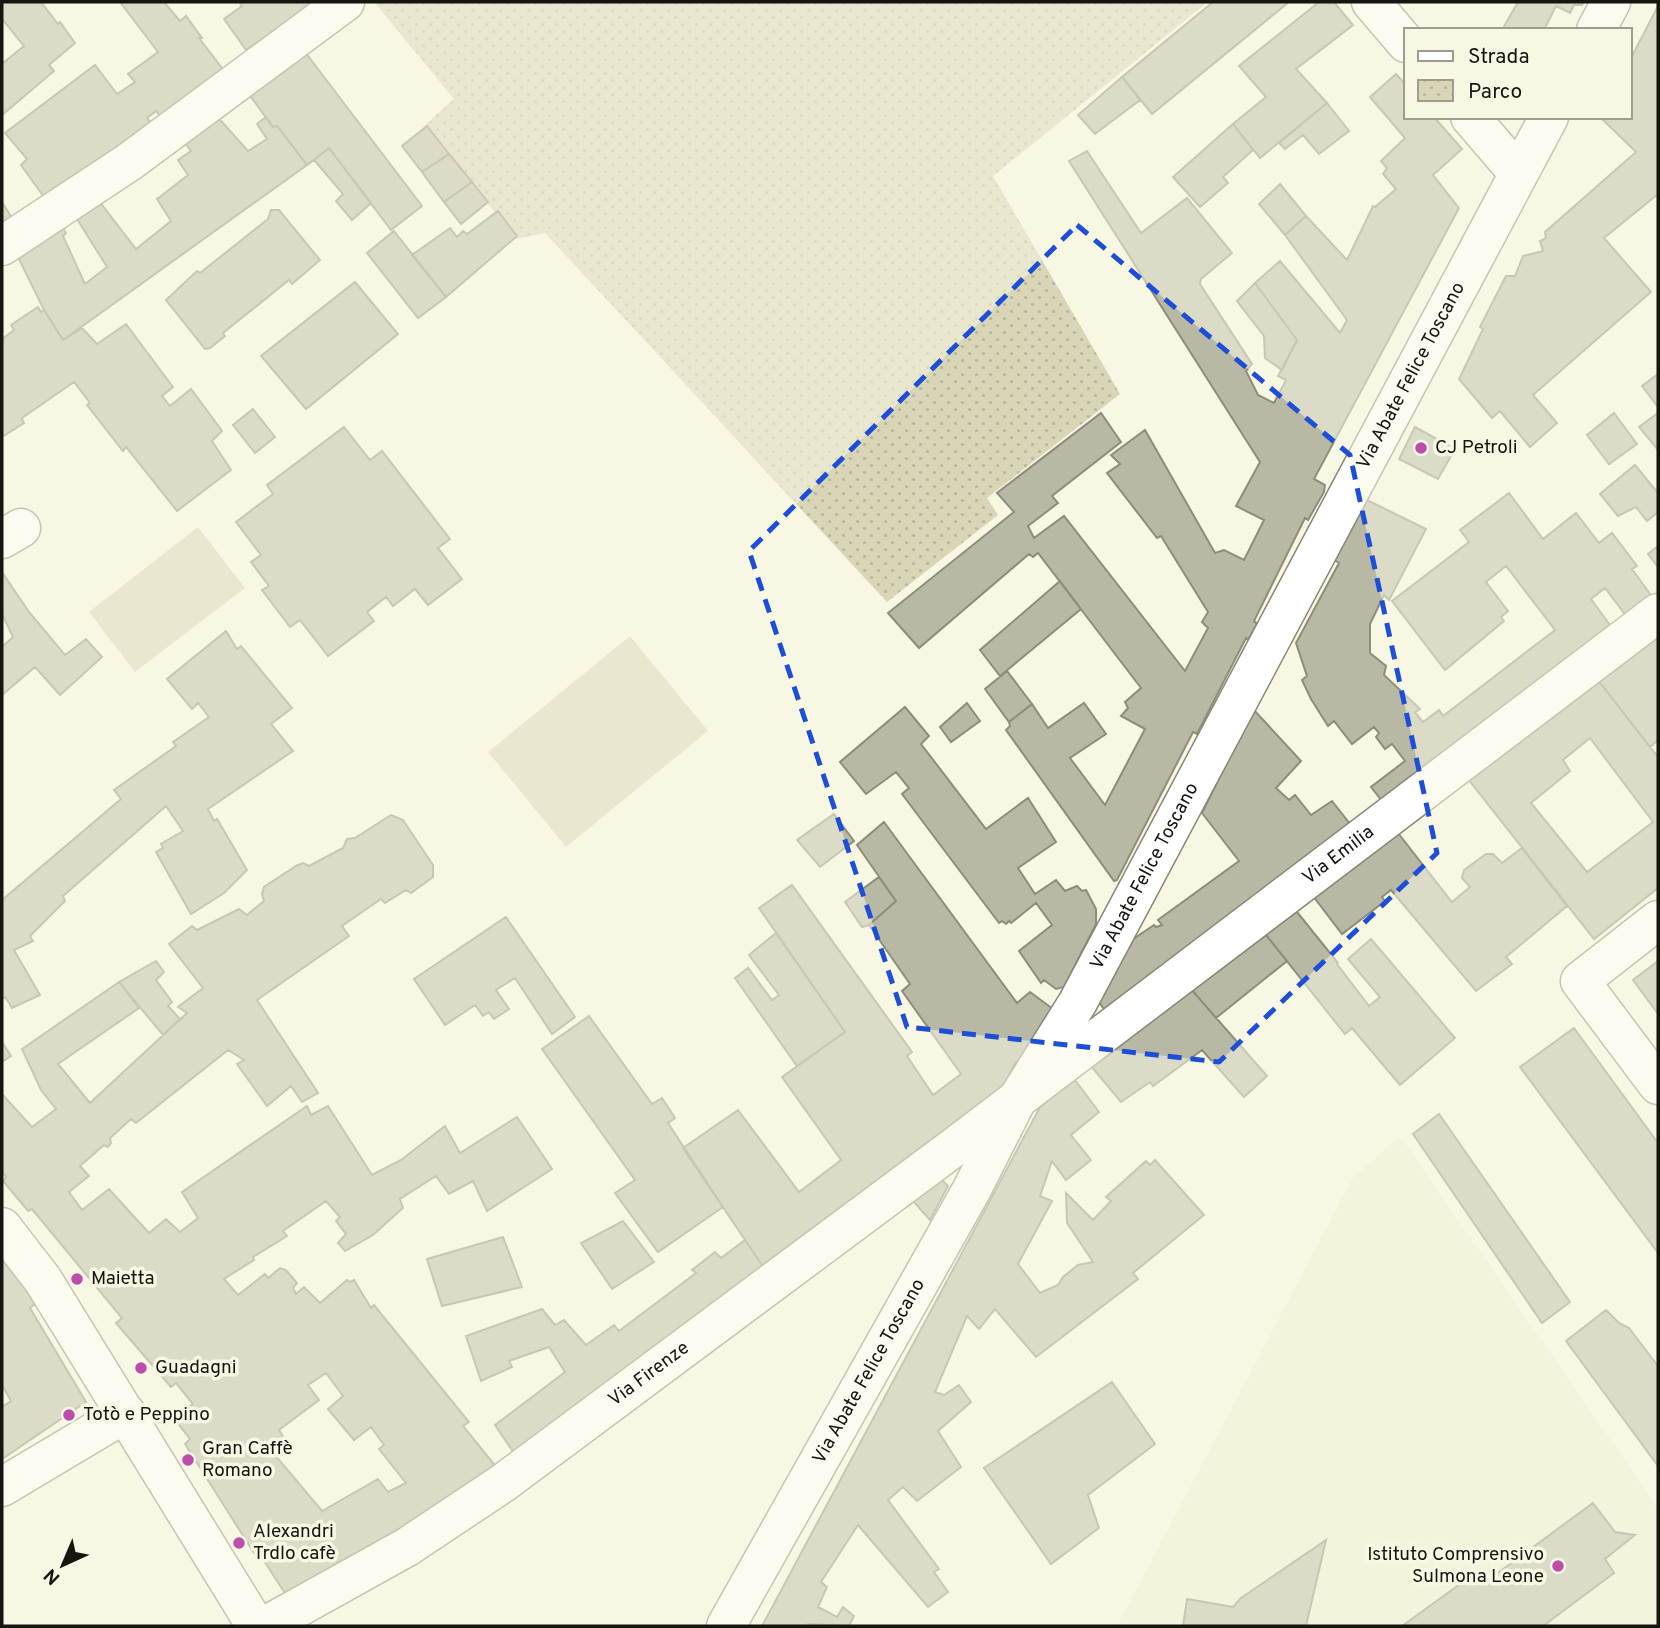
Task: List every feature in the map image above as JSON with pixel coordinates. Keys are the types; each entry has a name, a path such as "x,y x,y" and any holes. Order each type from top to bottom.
{"street":[{"path":"2,246 129,162 345,2"},
{"path":"1371,2 1404,41"},
{"path":"1596,28 1611,2"},
{"path":"1472,119 1518,173"},
{"name":"Via Abate Felice Toscano","path":"726,1626 972,1189 1018,1098 1078,1002 1548,119"},
{"name":"Via Emilia","path":"1018,1098 1658,612"},
{"path":"1658,920 1580,981 1658,1085"},
{"name":"Via Firenze","path":"265,1626 407,1547 503,1483 1018,1098"},
{"path":"2,1227 43,1280 257,1626"},
{"path":"2,1487 126,1413"}],"highlighted area":[{"path":"1077,225 1350,455 1437,853 1219,1062 907,1027 749,551"}],"shaded area":[{"path":"1400,1136 1658,1508 1658,1626 1117,1626 1352,1179"}],"green space":[{"path":"374,2 1208,2 993,176 1120,394 987,498 998,515 887,602 545,233 516,239 425,125 454,99"},
{"path":"198,527 245,588 135,672 89,612"},
{"path":"630,636 708,731 566,847 488,752"}],"building":[{"path":"2,2 41,2 75,43 49,65 54,71 2,115 2,61 3,63 24,46 2,19"},
{"path":"120,2 164,2 180,21 186,16 229,77 163,120 156,111 147,118 153,125 44,197 21,165 27,159 5,133 95,65 117,94 135,82 128,74 158,52"},
{"path":"239,2 320,2 246,50 224,19 242,6"},
{"path":"1213,2 1289,2 1152,114 1122,77"},
{"path":"1319,2 1334,2 1353,25 1296,69 1327,103 1260,158 1233,124 1266,97 1239,66"},
{"path":"1518,2 1584,2 1582,5 1574,5 1570,13 1556,6 1545,28 1503,28"},
{"path":"1658,6 1658,194 1604,238 1651,292 1533,395 1557,423 1530,447 1500,411 1492,418 1459,379 1483,329 1480,327 1506,276 1515,276 1523,256 1543,251 1540,241 1546,238 1545,232 1636,152 1602,119 1632,119 1632,56"},
{"path":"299,44 422,206 391,230 329,148 307,165 277,126 273,127 248,93"},
{"path":"1396,74 1404,83 1404,119 1436,119 1462,149 1433,175 1459,208 1314,479 1325,485 1324,492 1308,520 1305,518 1254,621 1257,624 1248,640 1246,638 1197,734 1193,732 1117,880 1114,881 1006,730 1010,726 1009,722 1032,704 1048,728 1084,703 1106,734 1070,758 1105,805 1145,729 1121,716 1128,708 1125,702 1141,688 1038,553 1033,557 1029,554 919,648 888,613 1014,512 997,493 1101,413 1121,442 1052,496 1058,503 1028,526 1034,538 1064,516 1185,671 1208,628 1202,622 1208,612 1161,536 1157,538 1107,473 1120,464 1111,455 1145,430 1215,553 1224,550 1244,560 1264,520 1236,506 1260,462 1069,161 1087,151 1141,233 1187,198 1232,253 1201,279 1200,284 1252,364 1246,371 1258,395 1274,403 1286,380 1278,376 1297,340 1255,283 1280,261 1340,333 1347,320 1285,235 1306,216 1347,260 1373,206 1396,189 1383,174 1387,168 1381,161 1405,138 1370,97"},
{"path":"1122,77 1140,100 1095,134 1078,115"},
{"path":"1327,103 1349,131 1319,154 1303,135 1285,149 1279,143"},
{"path":"214,113 248,151 267,139 257,124 266,117 273,127 277,126 307,165 63,340 44,310 16,253 59,221 85,284 107,267 77,219 99,201 136,249 171,221 157,199 188,175 178,160 191,151 182,139"},
{"path":"1233,124 1253,150 1223,177 1228,183 1200,207 1173,177"},
{"path":"427,126 449,154 422,172 402,146"},
{"path":"329,148 371,203 352,220 336,201 343,194 314,160"},
{"path":"449,154 472,182 444,202 422,172"},
{"path":"472,182 488,202 461,224 444,202"},
{"path":"1280,184 1306,216 1285,235 1259,204"},
{"path":"2,202 15,223 2,232"},
{"path":"271,210 279,210 320,260 292,284 289,280 223,333 225,336 205,349 166,300 197,271 200,273 268,219"},
{"path":"498,211 517,236 446,297 412,255 450,228 457,237 463,231 467,234"},
{"path":"394,231 446,297 418,318 367,253"},
{"path":"355,282 398,334 306,409 261,356"},
{"path":"1255,283 1297,340 1282,370 1265,358 1264,336 1237,301"},
{"path":"38,307 41,312 44,310 63,340 82,328 97,344 126,324 173,387 162,396 170,406 191,389 222,431 212,441 231,470 177,511 126,447 123,451 87,405 90,403 74,382 22,418 24,423 2,437 2,339 14,330 11,325"},
{"path":"1658,374 1658,407 1642,386"},
{"path":"253,409 275,437 255,453 233,425"},
{"path":"1614,413 1637,444 1609,464 1587,435"},
{"path":"1658,413 1658,450 1639,427"},
{"path":"344,427 370,460 382,451 450,539 438,548 462,579 428,605 415,589 393,606 386,597 367,612 374,621 328,656 300,620 290,627 262,590 269,586 251,562 261,555 236,522 273,494 267,485"},
{"path":"1415,427 1455,449 1438,479 1399,459"},
{"path":"1635,465 1658,493 1658,512 1647,521 1636,507 1618,516 1600,494"},
{"path":"1509,493 1543,539 1576,513 1599,543 1612,533 1637,566 1632,569 1653,598 1627,617 1605,588 1591,599 1615,632 1386,806 1371,787 1405,761 1392,744 1385,749 1376,737 1379,733 1374,727 1352,744 1334,721 1328,726 1302,680 1307,676 1296,643 1339,563 1334,560 1367,500 1426,529 1389,600 1384,595 1370,624 1370,653 1386,666 1384,675 1420,709 1415,712 1423,722 1439,710 1443,716 1555,630 1506,566 1486,582 1508,611 1501,617 1504,621 1445,670 1392,601 1469,542 1460,530"},
{"path":"1658,546 1658,567 1648,554"},
{"path":"2,572 29,612 65,655 86,639 102,657 60,695 35,667 2,695 2,647 13,637 2,614"},
{"path":"1060,581 1081,609 1000,676 980,650"},
{"path":"226,631 237,649 241,646 292,708 271,724 293,751 208,809 214,821 217,819 247,870 224,893 191,914 156,852 163,848 161,844 183,831 166,806 63,896 65,901 30,936 33,941 14,950 40,995 12,1008 5,997 2,999 2,900 121,799 114,790 176,746 173,742 209,717 198,703 192,709 167,679"},
{"path":"1658,633 1658,740 1650,747 1598,680"},
{"path":"1007,671 1032,704 1009,722 985,689"},
{"path":"1598,680 1658,757 1658,888 1594,939 1468,779","holes":["1590,738 1653,822 1587,872 1531,803 1570,771 1563,760"]},
{"path":"967,703 980,721 951,742 940,727"},
{"path":"905,707 929,736 921,744 986,829 1028,798 1056,842 1018,868 1035,894 1056,880 1065,891 1077,886 1082,891 1086,890 1096,909 1096,924 1064,987 1056,989 1044,980 1041,983 1019,951 1052,925 1036,903 1011,923 999,923 902,794 909,788 896,772 866,794 840,762"},
{"path":"1253,709 1301,761 1276,788 1289,800 1295,795 1311,815 1332,801 1358,834 1108,1015 1097,999 1132,940 1154,925 1162,925 1158,920 1239,861 1202,813"},
{"path":"834,814 854,841 820,867 797,840"},
{"path":"391,815 403,820 433,865 433,877 411,893 406,890 385,903 381,899 342,926 349,936 257,1000 318,1093 302,1102 291,1086 267,1106 237,1064 244,1060 228,1050 136,1123 131,1119 110,1138 108,1147 104,1145 80,1166 89,1176 69,1192 82,1210 109,1189 149,1233 166,1219 180,1232 198,1218 182,1192 307,1106 311,1115 328,1106 372,1175 401,1160 445,1126 460,1153 517,1117 552,1169 487,1211 473,1181 449,1194 436,1176 400,1199 403,1208 373,1235 345,1251 338,1243 346,1234 336,1221 340,1217 326,1201 283,1231 287,1236 224,1279 238,1295 265,1274 268,1278 280,1268 286,1270 297,1283 293,1288 296,1294 304,1287 320,1303 347,1280 354,1280 371,1308 374,1305 469,1422 463,1426 497,1468 470,1492 286,1595 259,1553 254,1553 185,1444 190,1439 172,1416 193,1404 176,1383 171,1387 116,1323 122,1318 32,1209 28,1211 3,1181 6,1177 2,1172 2,1094 32,1127 56,1109 41,1090 22,1049 119,982 139,1008 58,1064 90,1103 187,1013 178,1007 203,988 169,944 192,926 197,930 239,909 247,915 264,901 264,887 296,866 303,863 309,866 343,848 347,839 355,838","holes":["326,1373 343,1396 328,1409 354,1440 371,1427 384,1445 379,1449 406,1483 388,1492 378,1479 322,1511 269,1448 284,1438 279,1430 319,1400 308,1385"]},
{"path":"884,822 1017,1003 1030,992 1053,1009 1022,1066 1016,1062 1000,1094 766,1271 683,1148 738,1110 799,1192 841,1160 782,1077 845,1032 759,908 792,885 912,1052 907,1056 933,1095 961,1074 902,991 910,984 869,925 896,901 857,845"},
{"path":"1398,833 1452,902 1470,887 1462,878 1464,870 1486,854 1493,854 1502,863 1522,848 1567,906 1506,957 1512,964 1476,991 1391,890 1382,897 1385,901 1342,934 1310,892"},
{"path":"879,877 896,901 869,925 862,927 845,902"},
{"path":"1293,907 1369,1006 1380,997 1348,959 1371,939 1455,1038 1400,1085 1352,1028 1345,1034 1266,935"},
{"path":"506,917 575,1017 552,1034 515,978 496,990 509,1009 494,1019 489,1012 483,1016 475,1005 445,1025 414,979"},
{"path":"776,933 845,1032 797,1066 735,978 748,968 772,1000 779,995 749,955"},
{"path":"1266,935 1287,961 1216,1018 1192,990"},
{"path":"156,961 164,972 156,980 172,1002 168,1006 180,1019 163,1035 119,982"},
{"path":"1658,961 1658,1014 1633,980"},
{"path":"1190,988 1267,1076 1244,1097 1202,1050 1153,1086 1150,1082 1121,1102 1090,1065"},
{"path":"589,1016 652,1104 662,1098 675,1118 668,1123 723,1207 658,1252 615,1193 635,1180 542,1049"},
{"path":"1574,1028 1658,1143 1658,1253 1520,1067"},
{"path":"2,1042 11,1056 2,1062"},
{"path":"1072,1076 1099,1112 1071,1135 1091,1160 1066,1180 1052,1161 1040,1196 1052,1201 1018,1264 1040,1293 1058,1285 1063,1277 1078,1265 1093,1262 1067,1223 1066,1193 1093,1220 1111,1201 1106,1197 1146,1161 1150,1165 1155,1160 1204,1215 1133,1273 1138,1279 1036,1357 995,1309 979,1329 967,1316 935,1392 944,1395 959,1385 971,1402 938,1431 961,1467 917,1501 903,1487 888,1500 939,1569 934,1572 948,1592 928,1607 858,1525 821,1582 827,1587 818,1607 837,1617 843,1607 854,1616 849,1626 762,1626 1046,1096"},
{"path":"1439,1114 1570,1302 1542,1323 1413,1134"},
{"path":"941,1179 948,1186 930,1220 912,1200"},
{"path":"623,1221 654,1262 612,1289 581,1243"},
{"path":"503,1237 522,1287 442,1306 427,1259"},
{"path":"745,1240 766,1271 516,1456 495,1425 565,1372 549,1347 509,1361 512,1367 481,1381 466,1336 542,1309 555,1325 564,1320 586,1345 614,1325 619,1331 696,1273 692,1270 715,1252 721,1258"},
{"path":"2,1258 36,1303 30,1308 86,1402 2,1459 2,1407 11,1401 2,1385"},
{"path":"1606,1310 1619,1323 1629,1328 1658,1366 1658,1466 1566,1341"},
{"path":"1112,1382 1155,1444 1088,1495 1099,1528 1051,1564 984,1468"},
{"name":"Istituto Comprensivo Sulmona Leone","path":"1593,1503 1615,1532 1635,1535 1605,1559 1614,1573 1543,1626 1402,1626 1474,1574 1484,1583"},
{"name":"Istituto Comprensivo Sulmona Leone","path":"1326,1540 1306,1626 1183,1626 1187,1599 1233,1607 1241,1598"}],"place":[{"name":"CJ Petroli","path":"1421,448"},
{"name":"Maietta","path":"77,1279"},
{"name":"Guadagni","path":"141,1368"},
{"name":"Totò e Peppino","path":"69,1415"},
{"name":"Gran Caffè Romano","path":"188,1460"},
{"name":"Alexandri Trdlo cafè","path":"239,1543"},
{"name":"Istituto Comprensivo Sulmona Leone","path":"1558,1566"}]}
